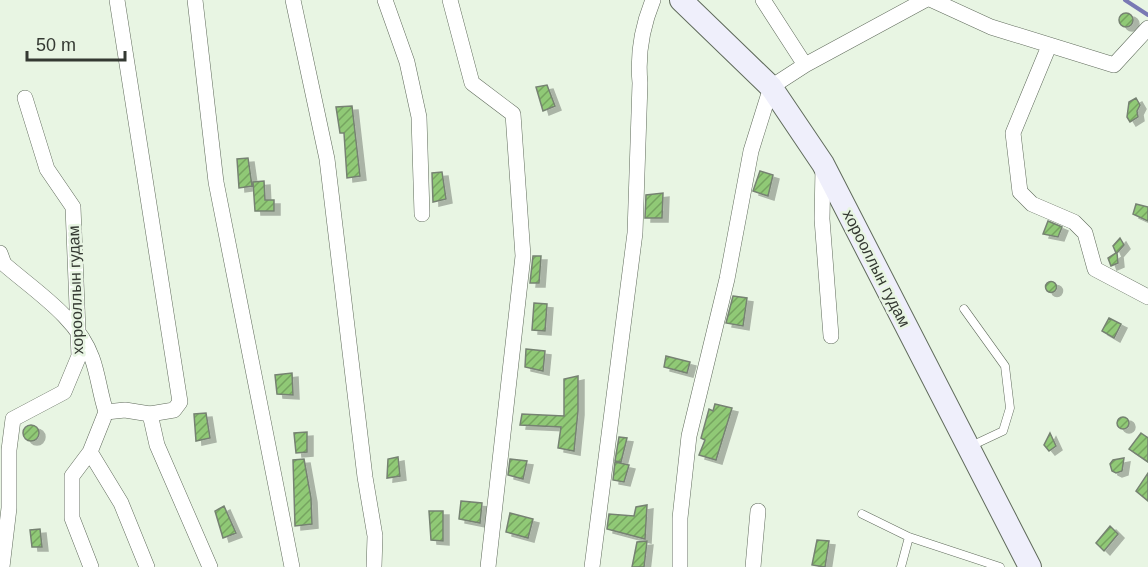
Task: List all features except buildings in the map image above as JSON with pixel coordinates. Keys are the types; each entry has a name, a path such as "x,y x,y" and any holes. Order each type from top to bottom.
{"main road":[{"name":"хорооллын гудам","path":"681,0 771,87 823,164 1030,567"}],"street":[{"path":"106,412 125,410 150,414 174,410 180,402 117,0"},
{"path":"195,0 216,182 292,567"},
{"path":"293,0 327,159 362,432 365,477 375,536 374,567"},
{"path":"385,0 407,62 419,117 422,214"},
{"path":"450,0 472,83 513,114 518,166 523,256 488,567"},
{"path":"592,567 634,233 640,82 638,60 645,19 653,0"},
{"path":"763,0 805,65"},
{"path":"680,567 680,518 689,435 727,279 751,151 771,87 805,65 925,0"},
{"path":"932,0 991,27 1114,65 1148,28"},
{"path":"1049,46 1013,133 1020,192 1032,204 1074,222 1085,233 1095,269 1148,297"},
{"name":"хорооллын гудам","path":"2,567 9,508 9,450 13,419 64,392 80,356 76,328 73,207 46,169 25,98"},
{"path":"823,164 822,219 831,336"},
{"path":"1,260 76,328 93,358 98,387 106,412 90,452 72,476 72,518 91,567"},
{"path":"150,414 157,445 210,567"},
{"path":"90,452 121,502 147,567"},
{"path":"753,567 758,511"}],"lane":[{"path":"963,309 1005,366 1010,408 1002,431 970,447"},
{"path":"862,514 909,537 1000,567"},
{"path":"901,567 909,537"}],"waterway":[{"path":"1125,0 1148,15"}]}
